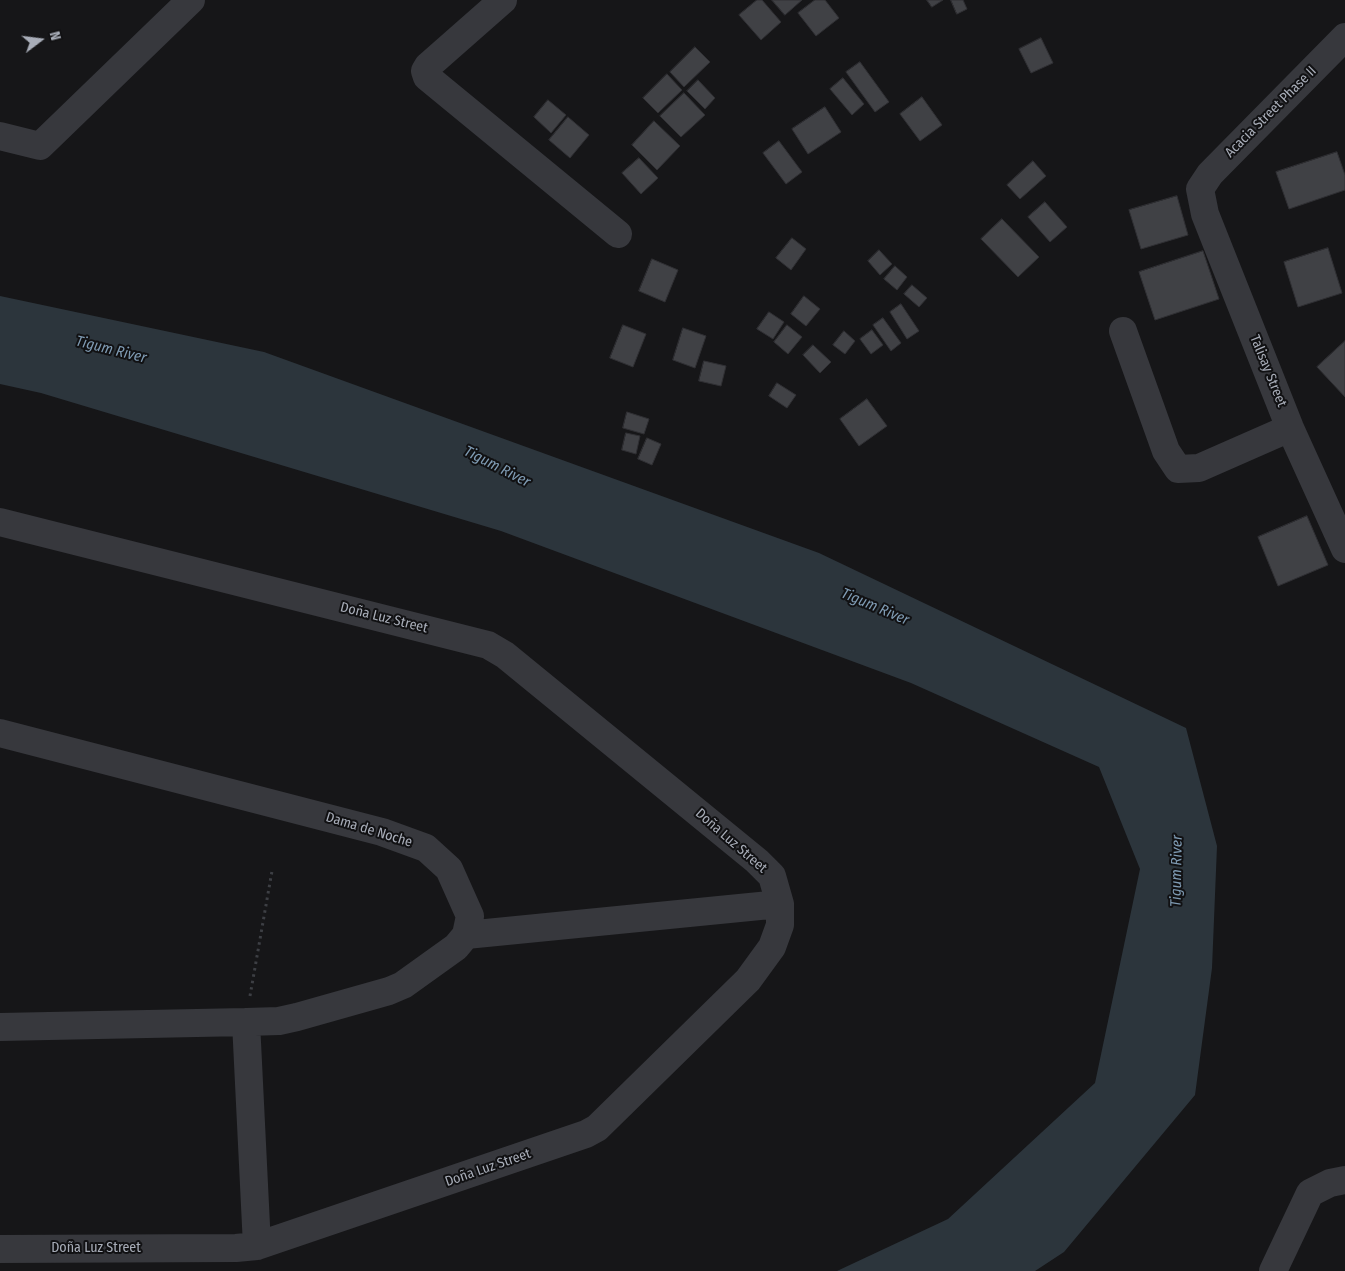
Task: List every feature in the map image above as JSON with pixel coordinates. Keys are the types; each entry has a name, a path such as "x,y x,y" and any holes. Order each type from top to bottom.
{"street":[{"path":"0,136 40,146 191,0"},
{"path":"503,0 428,66 425,71 428,77 618,234"},
{"name":"Acacia Street Phase II","path":"1200,189 1210,174 1345,37"},
{"name":"Talisay Street","path":"1200,189 1205,214 1290,428 1345,549"},
{"path":"1123,331 1166,451 1178,469 1199,468 1290,428"},
{"name":"Doña Luz Street","path":"0,522 488,645 505,655 757,861 772,876 780,904 780,925 772,947 748,980 597,1128 574,1139 257,1246 236,1248 0,1249"},
{"name":"Dama de Noche","path":"0,733 382,832 426,848 448,869 464,901 470,916 466,935"},
{"path":"0,1027 278,1020 297,1017 389,991 403,985 450,951 466,935 780,904"},
{"path":"246,1022 257,1246"},
{"path":"1274,1271 1310,1193 1330,1183 1345,1180"}],"path":[{"path":"246,1022 272,871"}],"water":[{"name":"Tigum River","path":"0,296 264,352 819,553 1186,728 1217,846 1212,968 1195,1095 1064,1252 1035,1271 837,1271 948,1219 1095,1083 1140,869 1099,767 911,683 501,531 41,393 0,384"}],"building":[{"path":"757,0 762,0 781,22 761,40 739,15"},
{"path":"772,0 802,0 785,15"},
{"path":"815,0 825,0 839,18 816,36 798,13"},
{"path":"927,0 943,0 932,7"},
{"path":"951,0 963,0 967,9 957,14"},
{"path":"1041,38 1053,63 1031,73 1019,49"},
{"path":"695,47 710,62 684,87 670,72"},
{"path":"860,62 889,102 875,112 846,72"},
{"path":"667,74 682,90 658,113 643,98"},
{"path":"843,78 864,104 852,115 830,89"},
{"path":"698,80 715,98 705,109 687,91"},
{"path":"684,93 705,115 681,137 660,116"},
{"path":"922,97 942,125 920,141 900,114"},
{"path":"548,100 566,115 551,133 534,117"},
{"path":"825,107 841,132 808,154 792,129"},
{"path":"568,117 589,135 570,158 549,140"},
{"path":"654,121 680,146 657,170 632,145"},
{"path":"779,141 802,172 786,184 763,153"},
{"path":"1337,152 1345,175 1345,190 1289,209 1276,172"},
{"path":"639,158 658,178 641,194 622,173"},
{"path":"1033,161 1046,176 1020,199 1007,185"},
{"path":"1177,196 1188,235 1141,249 1129,210"},
{"path":"1045,202 1067,227 1050,242 1028,217"},
{"path":"1002,219 1039,257 1018,277 981,239"},
{"path":"792,238 806,249 791,270 776,258"},
{"path":"1328,248 1342,293 1298,307 1284,262"},
{"path":"879,250 892,264 880,275 868,261"},
{"path":"1203,251 1219,299 1155,320 1139,272"},
{"path":"652,259 678,270 665,302 639,291"},
{"path":"895,266 907,277 897,290 884,279"},
{"path":"912,285 927,298 919,307 904,294"},
{"path":"804,296 820,309 806,326 791,314"},
{"path":"901,304 919,331 907,339 890,312"},
{"path":"769,312 784,322 773,339 757,329"},
{"path":"883,318 901,343 891,351 873,325"},
{"path":"623,325 646,334 633,367 610,358"},
{"path":"787,325 802,337 788,354 774,342"},
{"path":"683,328 706,336 695,368 673,360"},
{"path":"872,330 883,345 871,354 860,339"},
{"path":"844,331 855,341 845,354 833,345"},
{"path":"1345,341 1345,397 1317,367"},
{"path":"813,345 831,362 820,373 803,355"},
{"path":"704,361 726,366 721,386 699,381"},
{"path":"777,383 796,395 787,408 769,396"},
{"path":"867,399 887,426 859,446 840,419"},
{"path":"627,412 649,419 644,434 623,428"},
{"path":"626,433 640,436 636,454 622,450"},
{"path":"647,438 661,444 652,465 638,459"},
{"path":"1307,516 1328,565 1278,586 1258,537"}]}
